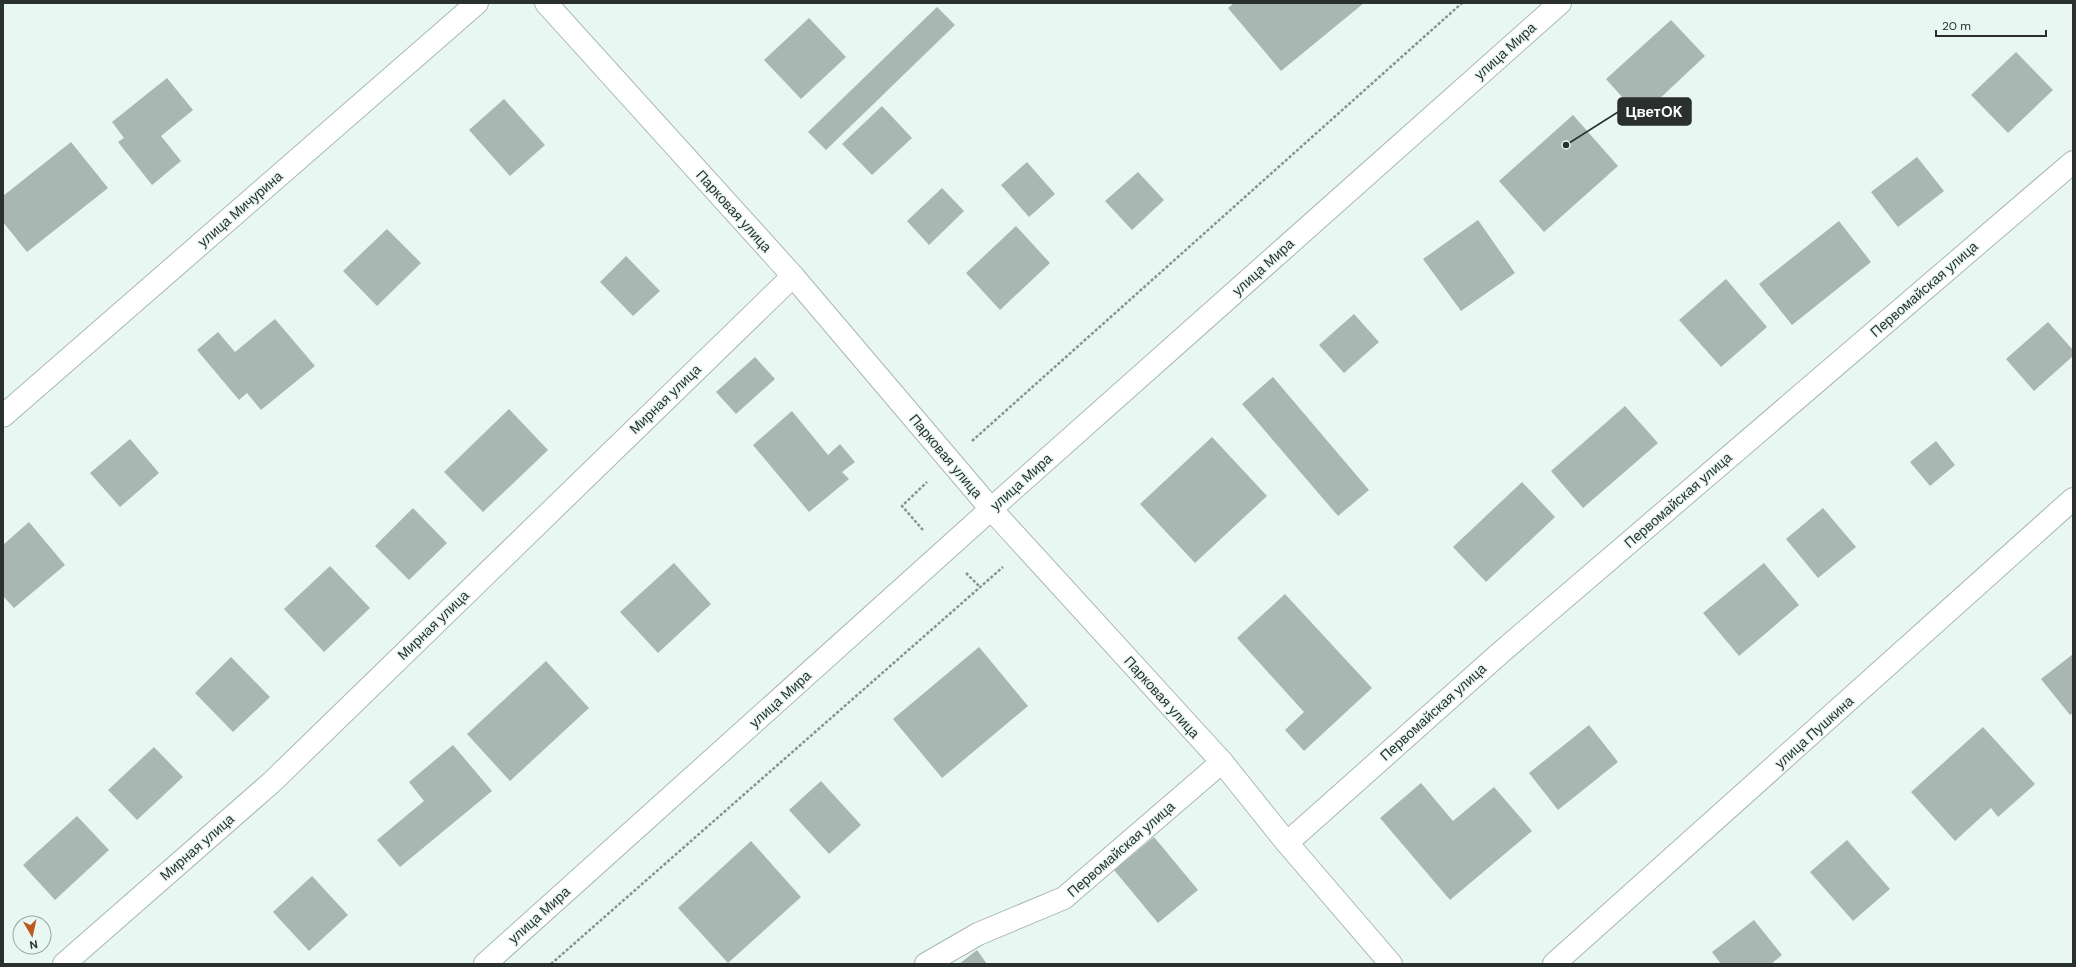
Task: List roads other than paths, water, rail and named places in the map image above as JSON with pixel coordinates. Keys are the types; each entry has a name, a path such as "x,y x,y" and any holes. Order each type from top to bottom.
{"street":[{"name":"улица Мичурина","path":"3,416 477,3"},
{"name":"Парковая улица","path":"546,3 793,276 991,509 1222,762 1286,843 1391,964"},
{"name":"улица Мира","path":"485,964 991,509 1560,3"},
{"name":"Первомайская улица","path":"1286,843 1499,654 2073,162"},
{"name":"Мирная улица","path":"64,964 272,782 793,276"},
{"name":"улица Пушкина","path":"1554,964 2073,499"},
{"name":"Первомайская улица","path":"926,964 978,934 1064,898 1222,762"}],"place":[{"name":"ЦветOK","path":"1566,145"}]}
